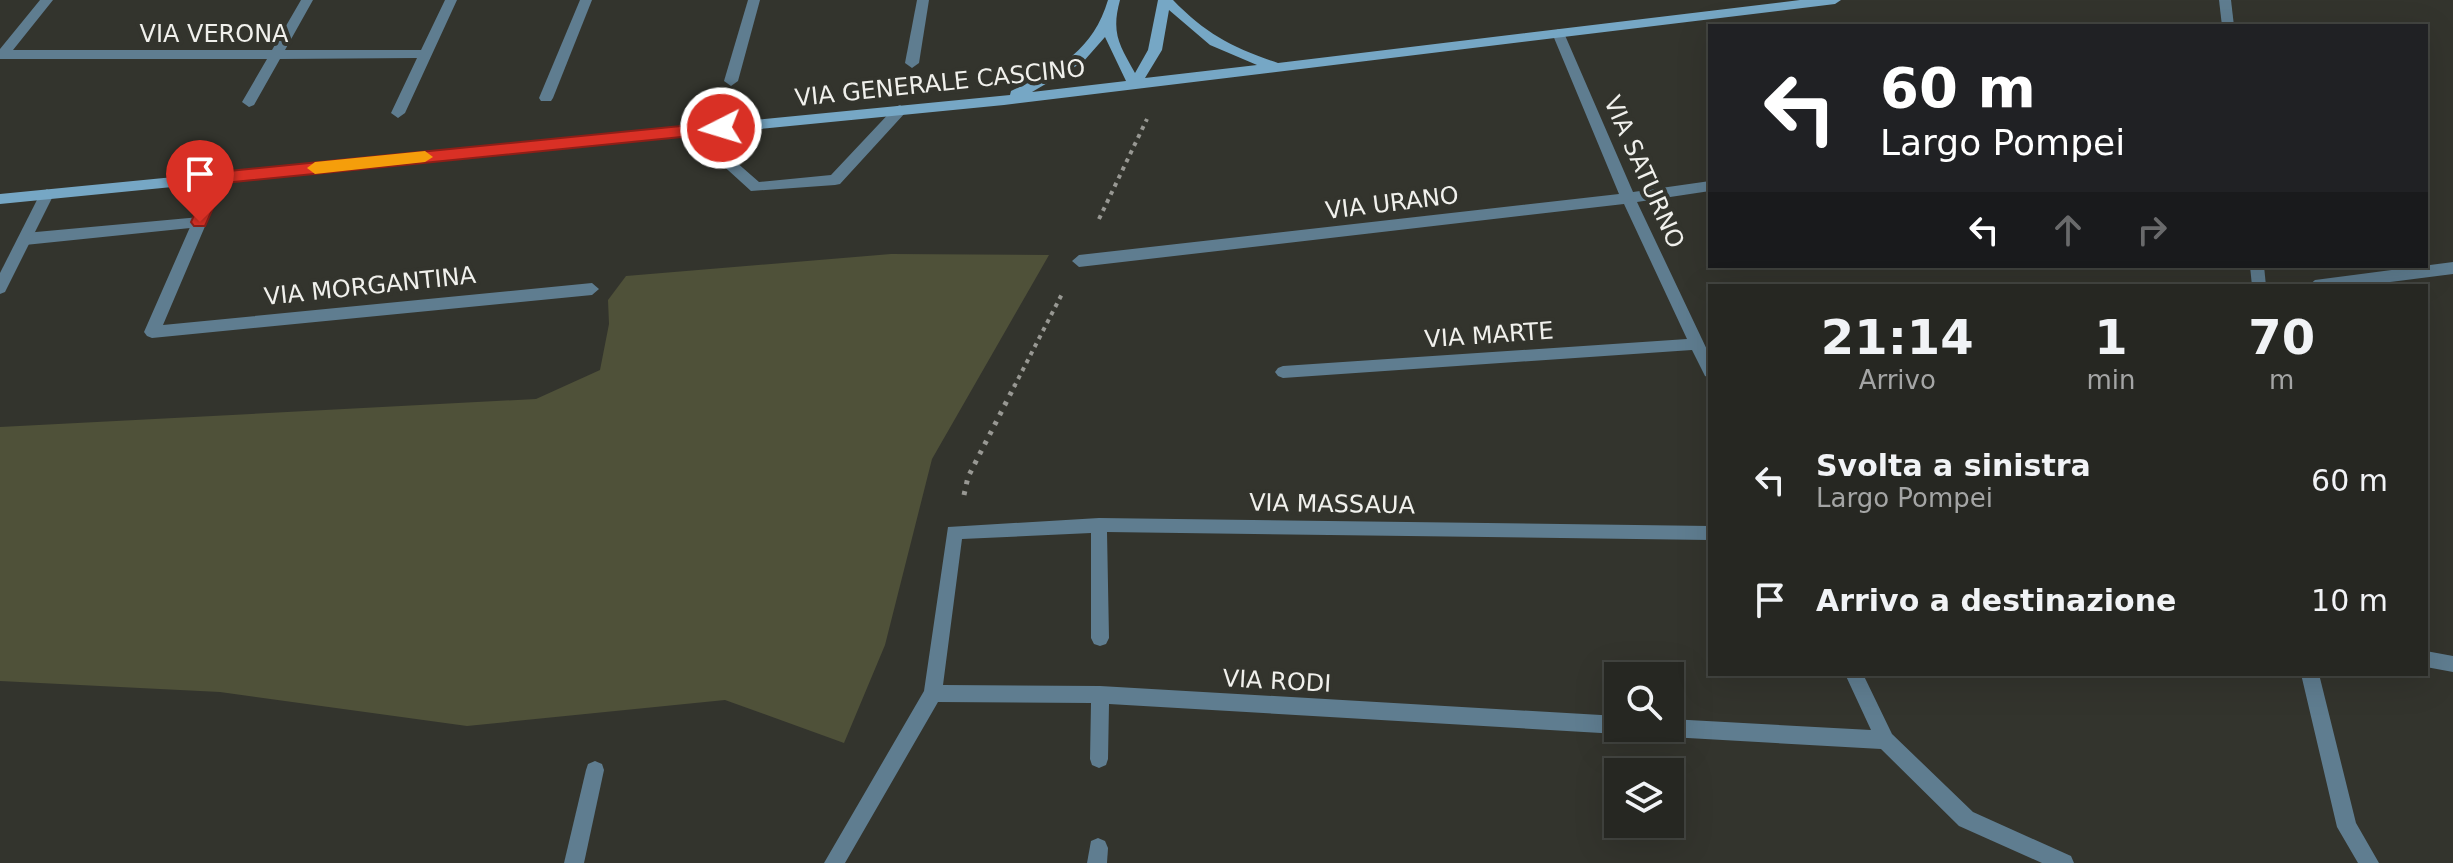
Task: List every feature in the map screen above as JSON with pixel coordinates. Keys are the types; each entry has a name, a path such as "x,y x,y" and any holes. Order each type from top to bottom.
{"street":[{"name":"VIA VERONA","path":"47,0 2,55 275,57 425,54"},
{"path":"249,102 307,0"},
{"path":"398,113 451,0"},
{"path":"546,98 586,0"},
{"path":"731,81 754,0"},
{"path":"912,63 923,0"},
{"path":"1114,0 1110,23 1112,43 1135,85"},
{"path":"1135,85 1155,50 1165,0"},
{"path":"1165,0 1215,46 1279,68"},
{"name":"VIA GENERALE CASCINO","path":"0,199 1004,100 1835,0"},
{"path":"2225,0 2228,24"},
{"path":"1004,100 1046,80 1071,63 1093,46 1110,23"},
{"name":"VIA SATURNO","path":"1558,33 1628,198 1708,368"},
{"path":"691,130 756,187 835,180 900,110"},
{"path":"25,239 200,222 219,177"},
{"name":"VIA URANO","path":"1079,261 1708,186"},
{"path":"0,288 47,194"},
{"name":"VIA MORGANTINA","path":"200,222 152,332 592,289"},
{"path":"2330,284 2453,268"},
{"name":"VIA MARTE","path":"1283,372 1697,344"},
{"path":"1099,525 1100,638"},
{"name":"VIA MASSAUA","path":"933,693 954,532 1099,525 1708,533"},
{"path":"2428,659 2453,664"},
{"path":"1855,676 1885,740 1966,819 2064,863"},
{"path":"2310,676 2347,827 2369,863"},
{"path":"834,863 933,693"},
{"name":"VIA RODI","path":"933,693 1100,695 1604,724"},
{"path":"1099,759 1100,695"},
{"path":"1684,729 1885,740"},
{"path":"574,863 595,770"}],"green space":[{"path":"891,254 1049,255 932,459 885,645 844,743 725,700 467,726 220,692 0,681 0,427 536,399 600,370 609,324 608,300 626,276"}],"slow traffic":[{"path":"315,168 425,157"}],"route":[{"path":"200,222 219,177 721,128"}]}
